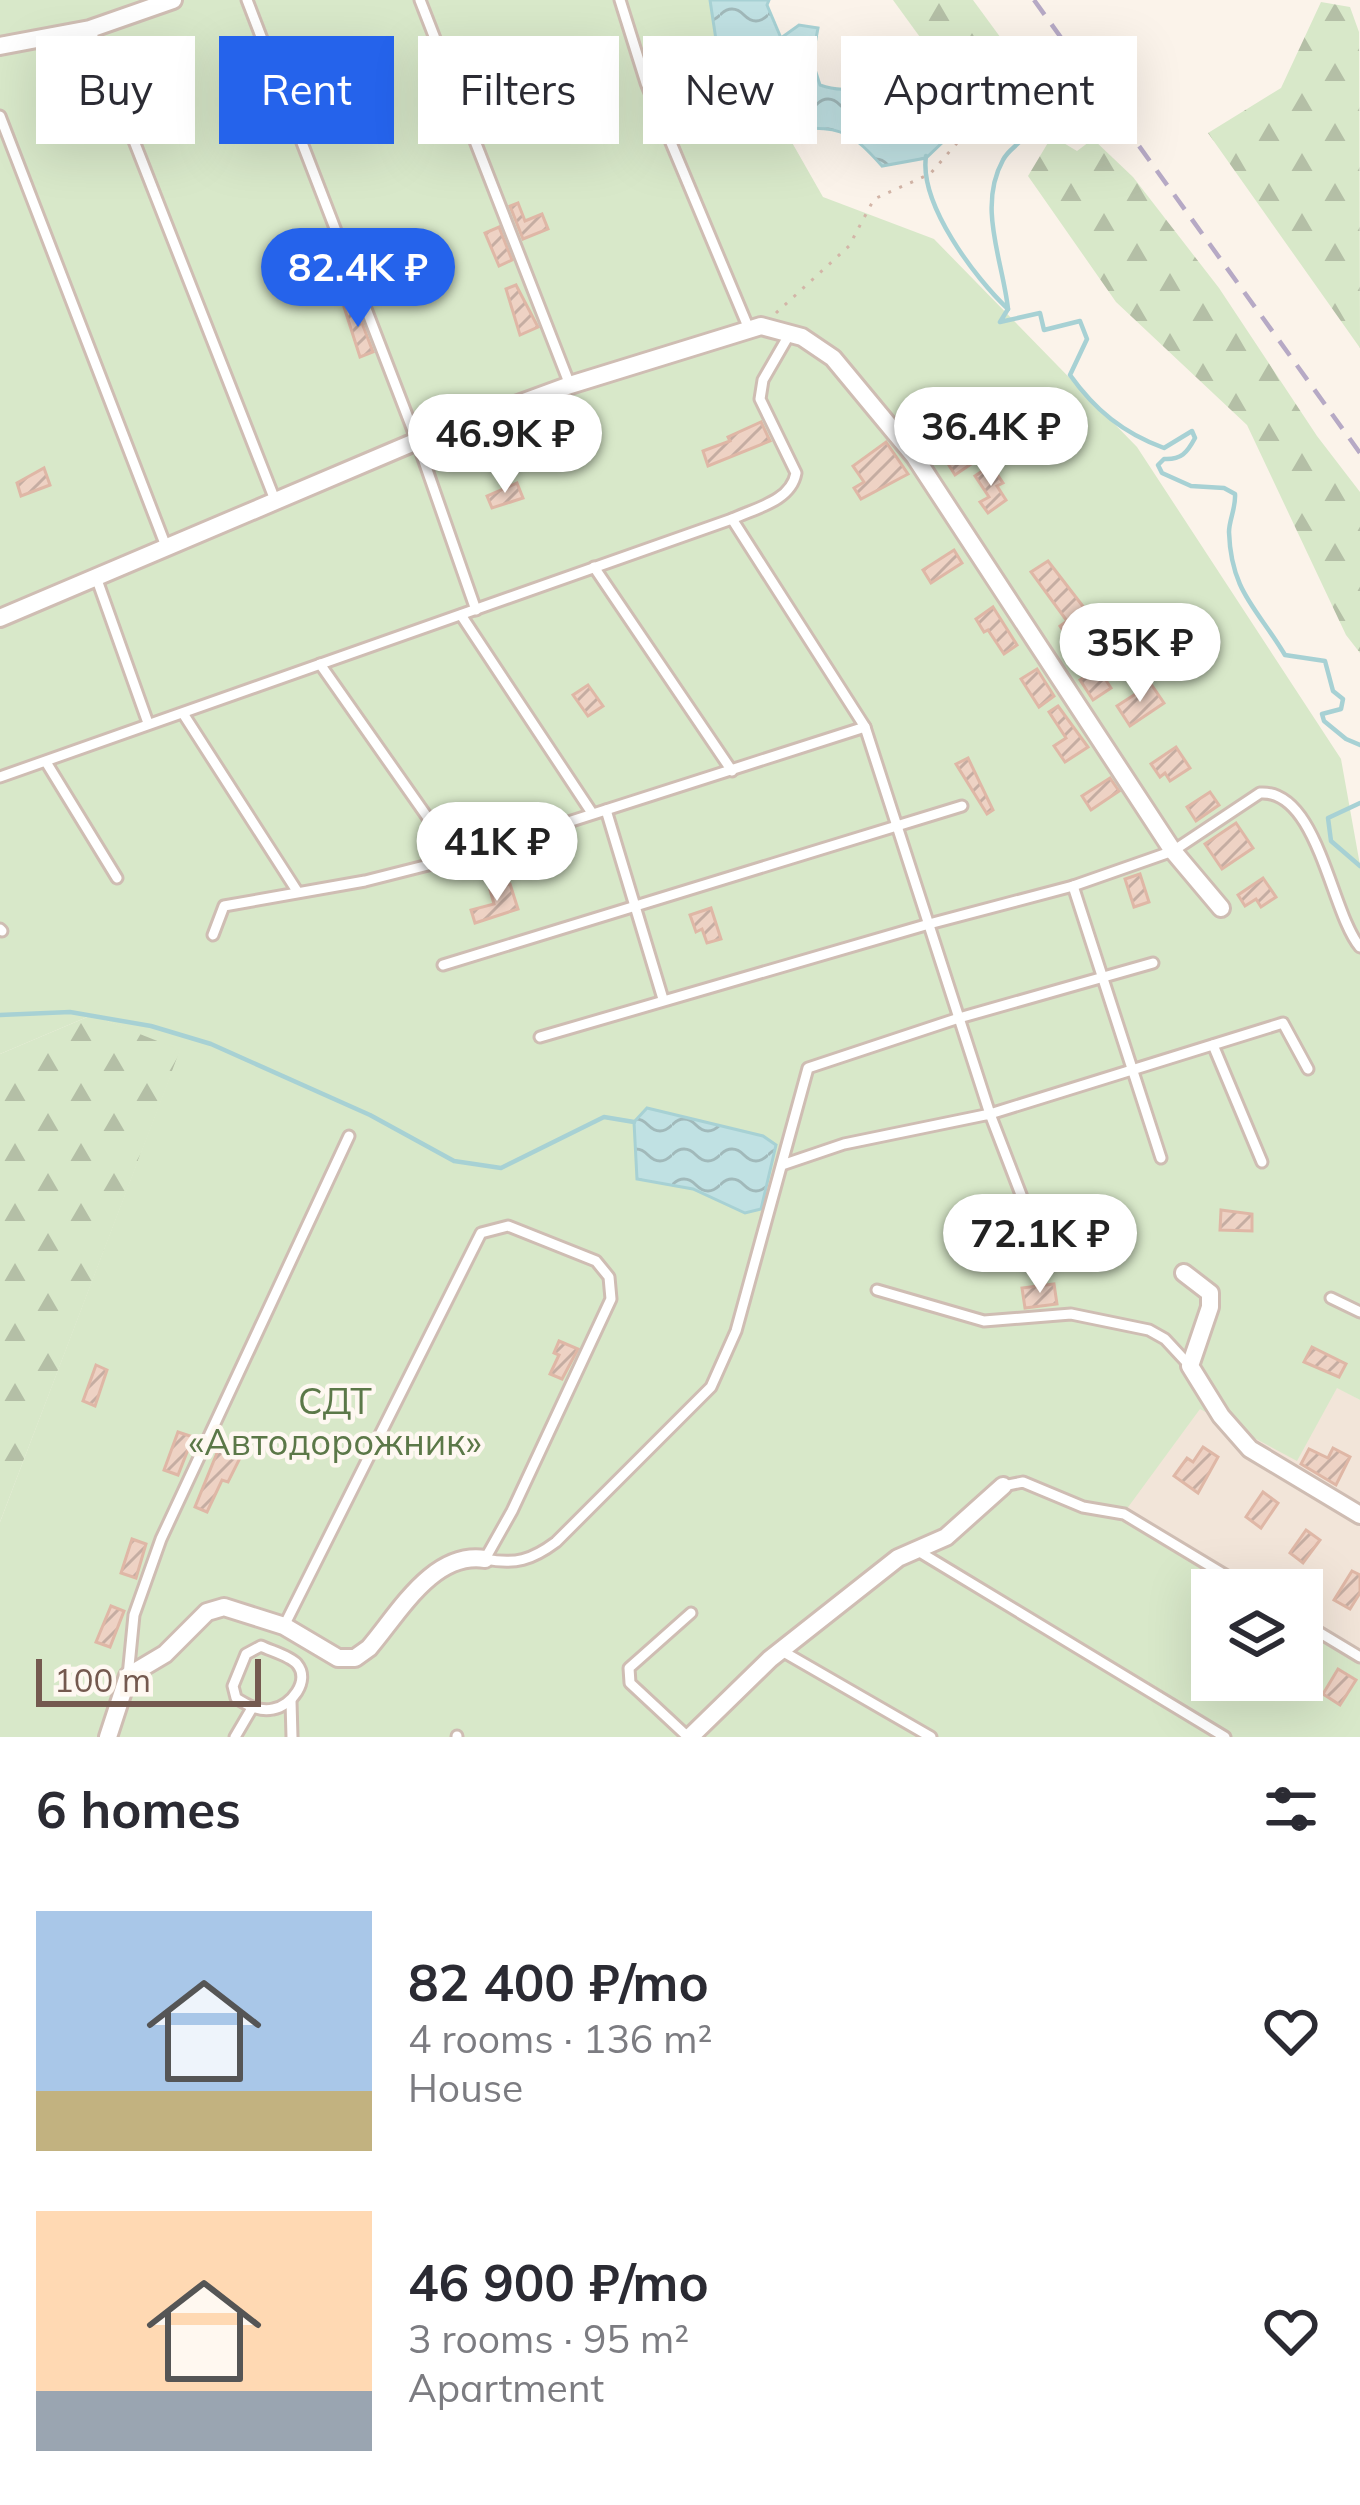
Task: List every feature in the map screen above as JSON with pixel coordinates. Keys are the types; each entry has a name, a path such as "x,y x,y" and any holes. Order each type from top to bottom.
{"street":[{"path":"0,46 90,29 173,0"},
{"path":"0,618 417,441 570,385 755,328 790,332 833,358 915,458 1173,851 1221,908"},
{"path":"1184,1273 1210,1293 1210,1307 1190,1366 1221,1416 1250,1449 1360,1515"},
{"path":"689,1737 782,1651 898,1558 946,1537 1003,1486"},
{"path":"108,1737 128,1676 165,1654 207,1612 230,1606 284,1626 338,1658 356,1658 443,1566 470,1556 485,1559"}],"lane":[{"path":"247,0 417,441 476,610"},
{"path":"420,0 570,385"},
{"path":"620,0 646,83 755,328"},
{"path":"90,29 275,500"},
{"path":"0,116 167,549"},
{"path":"0,777 732,519 785,495 795,482 793,463 760,399 763,380 790,332"},
{"path":"732,519 865,728 1024,1205 1028,1240"},
{"path":"594,567 732,771"},
{"path":"97,577 148,723"},
{"path":"461,615 592,812"},
{"path":"320,664 456,859"},
{"path":"184,715 297,891"},
{"path":"213,934 224,906 456,859 865,728"},
{"path":"46,762 117,878"},
{"path":"540,1037 1073,886 1173,851 1260,793 1282,798 1328,864 1341,916 1360,947"},
{"path":"443,965 962,806"},
{"path":"606,810 663,999"},
{"path":"1073,886 1161,1158"},
{"path":"284,1626 481,1233 508,1226 596,1261 609,1276 611,1299 485,1559 519,1562 536,1557 556,1542 711,1387 736,1331 808,1068 959,1018 1154,963"},
{"path":"782,1165 844,1144 990,1114 1283,1023 1308,1069"},
{"path":"1213,1045 1262,1162"},
{"path":"128,1676 134,1615 161,1539 349,1136"},
{"path":"877,1291 984,1321 1071,1314 1149,1330 1190,1366"},
{"path":"1331,1298 1360,1312"},
{"path":"1003,1486 1023,1482 1084,1507 1124,1514 1215,1569"},
{"path":"918,1551 1225,1737"},
{"path":"689,1737 630,1683 628,1674 629,1668 691,1613"},
{"path":"1323,1635 1360,1657"},
{"path":"291,1701 274,1709 252,1708 236,1698 233,1686 246,1654 261,1646 300,1669 302,1683 291,1701 292,1737"},
{"path":"782,1651 931,1737"},
{"path":"235,1737 252,1708"}],"path":[{"path":"755,328 850,246 874,200 930,174 956,144"}],"shaded area":[{"path":"1337,1387 1360,1400 1360,1654 1323,1631 1323,1569 1222,1569 1125,1510 1200,1408"}],"green space":[{"name":"СДТ «Автодорожник»","path":"0,0 711,0 731,36 643,36 643,144 793,144 823,197 934,239 1137,447 1341,759 1360,865 1360,1400 1337,1388 1297,1461 1200,1409 1126,1510 1222,1569 1191,1569 1191,1701 1323,1701 1323,1631 1360,1654 1360,1737 0,1737 0,1522 180,1050 92,1015 0,1054"},
{"path":"893,0 973,0 999,36 919,36"},
{"path":"1321,2 1350,7 1359,32 1360,348 1208,133 1281,88"},
{"path":"1047,144 1065,144 1077,151 1086,144 1098,144 1133,177 1219,288 1360,492 1360,653 1346,635 1247,425 1116,302 1028,176"},
{"path":"92,1015 181,1049 0,1522 0,1054"}],"water":[{"path":"710,0 769,0 780,36 715,36"},
{"path":"799,25 818,28 816,36 784,36"},
{"path":"817,76 820,85 841,89 841,132 817,129"},
{"path":"860,144 941,144 926,158 882,166"},
{"path":"647,1108 763,1136 776,1145 761,1209 745,1213 693,1189 637,1179 634,1122"}],"building":[{"path":"518,203 525,221 542,214 548,229 523,239 510,206"},
{"path":"499,227 512,260 499,266 485,233"},
{"path":"516,285 538,327 520,335 506,289"},
{"path":"354,302 373,352 360,357 344,307"},
{"path":"942,400 957,423 948,429 971,464 955,475 940,451 945,448 922,413"},
{"path":"761,422 770,441 708,466 703,451"},
{"path":"886,442 908,474 861,499 854,488 864,482 853,466"},
{"path":"991,465 1003,483 997,486 1006,500 988,513 980,502 989,497 975,476"},
{"path":"44,468 50,485 21,496 17,483"},
{"path":"517,483 523,498 492,508 487,496"},
{"path":"954,550 962,563 931,583 923,570"},
{"path":"1048,561 1102,631 1092,638 1106,659 1094,667 1060,626 1067,621 1031,572"},
{"path":"993,607 1017,645 1004,654 976,619"},
{"path":"1098,668 1111,688 1093,700 1080,680"},
{"path":"1037,669 1054,696 1039,707 1021,679"},
{"path":"1151,684 1164,703 1130,726 1117,706"},
{"path":"588,685 603,706 588,716 573,695"},
{"path":"1058,706 1088,747 1065,762 1054,746 1066,738 1049,712"},
{"path":"1176,747 1190,768 1170,781 1165,773 1160,777 1151,764"},
{"path":"968,758 993,810 987,814 956,764"},
{"path":"1110,778 1119,791 1091,810 1082,796"},
{"path":"1210,792 1219,805 1196,821 1187,807"},
{"path":"1236,823 1253,848 1222,869 1205,844"},
{"path":"1140,874 1149,902 1134,907 1125,879"},
{"path":"1263,878 1276,897 1261,907 1256,899 1245,906 1238,895"},
{"path":"510,884 518,909 475,923 471,910 494,904 490,890"},
{"path":"711,908 721,939 707,943 702,929 696,932 690,915"},
{"path":"1221,1210 1252,1214 1252,1231 1220,1230"},
{"path":"1054,1284 1057,1304 1025,1308 1022,1288"},
{"path":"559,1341 578,1349 562,1379 550,1374 559,1355 554,1353"},
{"path":"1312,1347 1346,1364 1339,1377 1304,1362"},
{"path":"96,1365 107,1370 95,1406 83,1401"},
{"path":"178,1432 193,1437 178,1475 164,1470"},
{"path":"1203,1447 1218,1457 1198,1493 1174,1476"},
{"path":"219,1448 240,1458 228,1482 222,1480 207,1512 195,1507"},
{"path":"1333,1448 1350,1457 1336,1485 1301,1464 1309,1449 1328,1458"},
{"path":"1263,1492 1278,1503 1261,1528 1246,1517"},
{"path":"1306,1530 1320,1540 1303,1563 1290,1553"},
{"path":"132,1539 146,1544 136,1578 121,1573"},
{"path":"1352,1571 1360,1575 1360,1593 1350,1609 1334,1600"},
{"path":"111,1606 124,1611 110,1647 96,1642"},
{"path":"1338,1669 1356,1680 1340,1705 1323,1694"}],"waterway":[{"path":"1008,309 992,196 1005,157 1017,144"},
{"path":"926,156 926,175 940,217 980,279 1008,309 1000,322 1040,313 1044,330 1080,321 1087,339 1070,375 1100,410 1123,428 1164,448 1192,431 1195,438 1186,452 1158,465 1162,473 1191,486 1224,488 1235,494 1229,532 1240,585 1285,655 1325,661 1333,691 1343,699 1341,709 1322,714 1324,721 1360,745"},
{"path":"1360,803 1328,818 1331,841 1360,866"},
{"path":"0,1015 70,1012 151,1026 211,1044 370,1115 454,1161 501,1168 604,1117 634,1122"}],"railway":[{"path":"1034,0 1360,453"}]}
